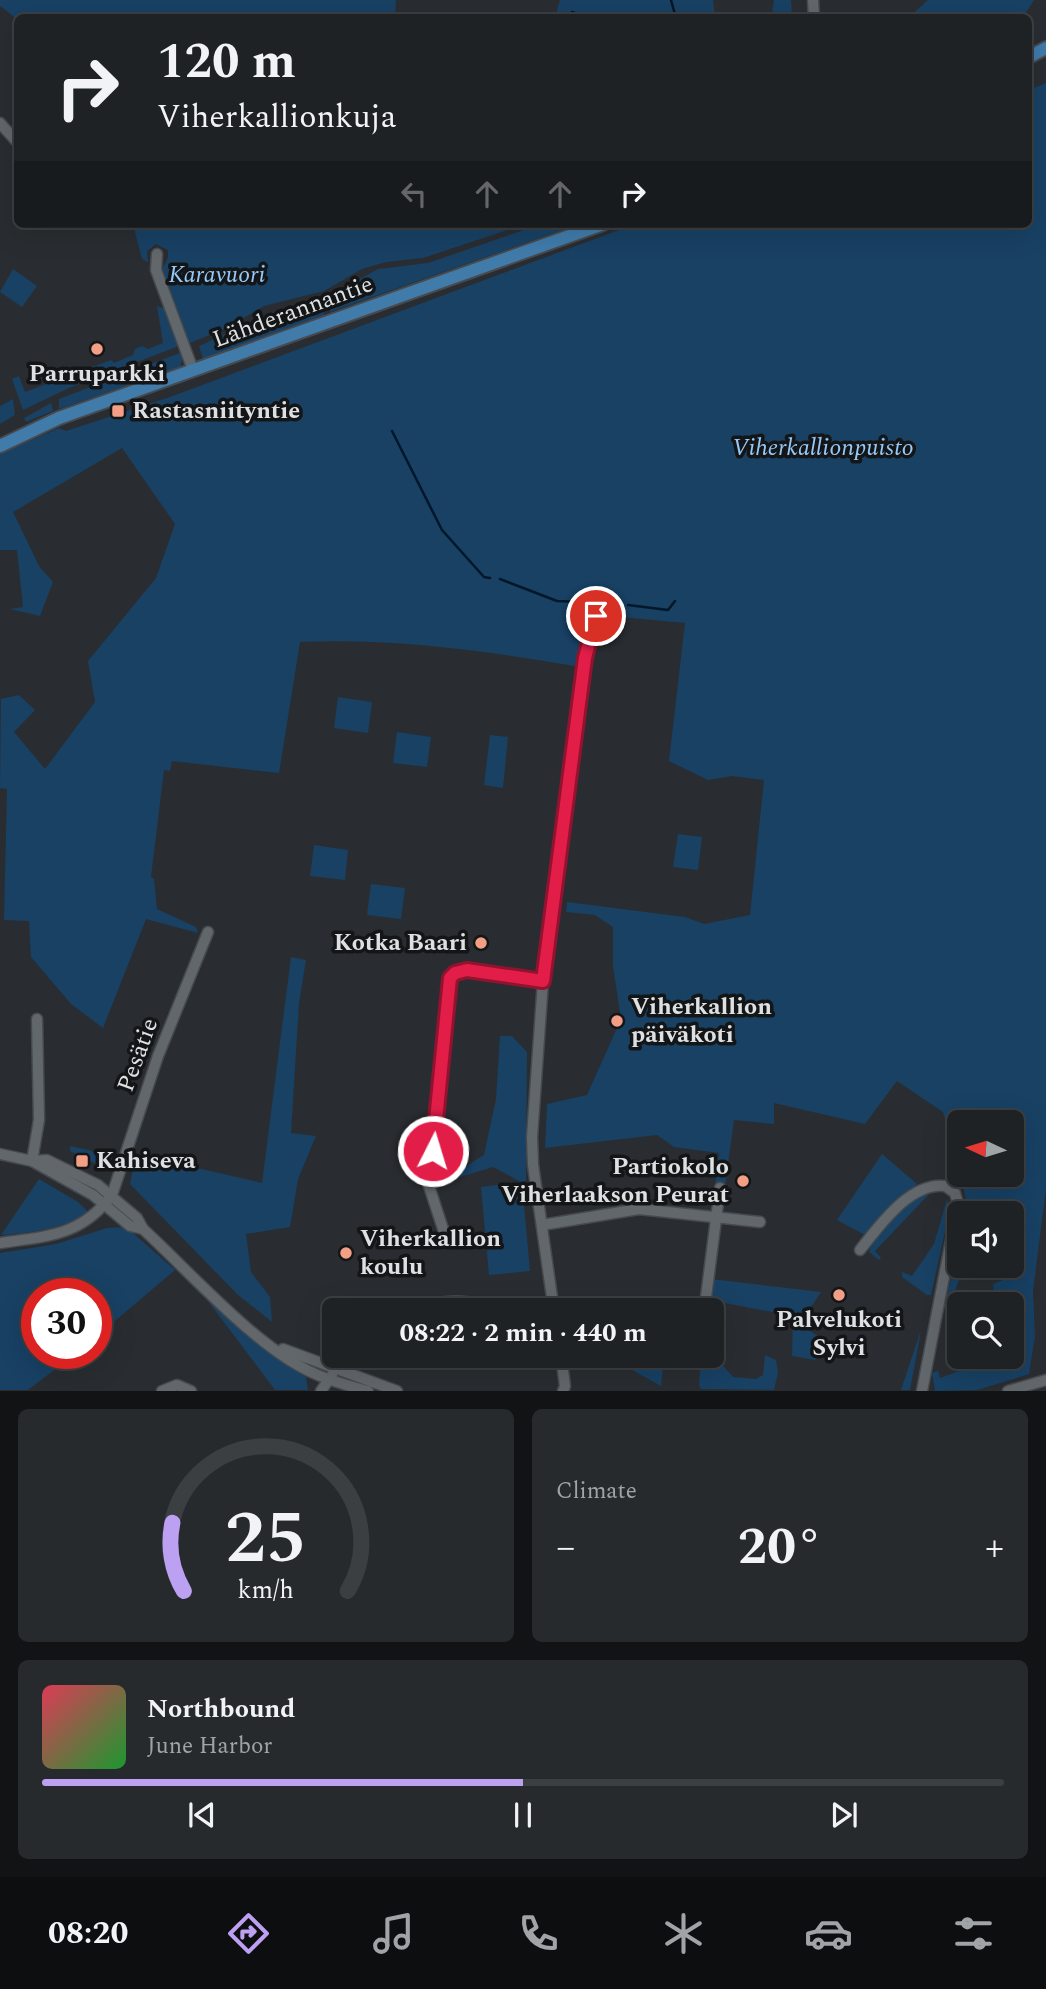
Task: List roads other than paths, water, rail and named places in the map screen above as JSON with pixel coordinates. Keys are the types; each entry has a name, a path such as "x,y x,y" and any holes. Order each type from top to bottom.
{"main road":[{"name":"Lähderannantie","path":"0,446 59,418 592,228"}],"street":[{"path":"0,123 14,139"},
{"path":"157,254 156,270 193,370"},
{"path":"552,1298 532,1137 543,981 585,658 596,616"},
{"name":"Pesätie","path":"0,1243 67,1231 97,1214 112,1195 158,1056 208,932"},
{"path":"444,1232 428,1183 435,1167 433,1151 450,978 455,973 467,970 543,981"},
{"path":"32,1161 39,1120 37,1019"},
{"path":"0,1154 51,1162 112,1195 137,1218 143,1229 270,1344 298,1365 339,1387 368,1391"},
{"path":"32,1161 105,1204 130,1226 143,1229"},
{"path":"860,1250 876,1229 922,1188 945,1186 955,1193 956,1214 922,1391"},
{"path":"706,1297 720,1188"},
{"path":"542,1225 639,1209 760,1222"},
{"path":"270,1344 397,1391"},
{"path":"562,1368 565,1389"},
{"path":"321,1391 327,1379 339,1371"},
{"path":"339,1371 339,1387"},
{"path":"1008,1391 1046,1380"},
{"path":"162,1391 177,1385 191,1391"}],"waterway":[{"path":"671,0 675,14"},
{"path":"572,12 578,14"},
{"path":"392,431 442,530 484,577 490,578"},
{"path":"500,579 557,601 611,603"},
{"path":"628,605 668,610 675,601"}],"place":[{"name":"Parruparkki","path":"97,349"},
{"name":"Rastasniityntie","path":"118,411"},
{"name":"Kotka Baari","path":"481,943"},
{"name":"Viherkallion päiväkoti","path":"617,1021"},
{"name":"Kahiseva","path":"82,1161"},
{"name":"Partiokolo Viherlaakson Peurat","path":"743,1181"},
{"name":"Viherkallion koulu","path":"346,1253"},
{"name":"Palvelukoti Sylvi","path":"839,1295"}],"park label":[{"name":"Karavuori","path":"217,275"},
{"name":"Viherkallionpuisto","path":"823,448"}]}
